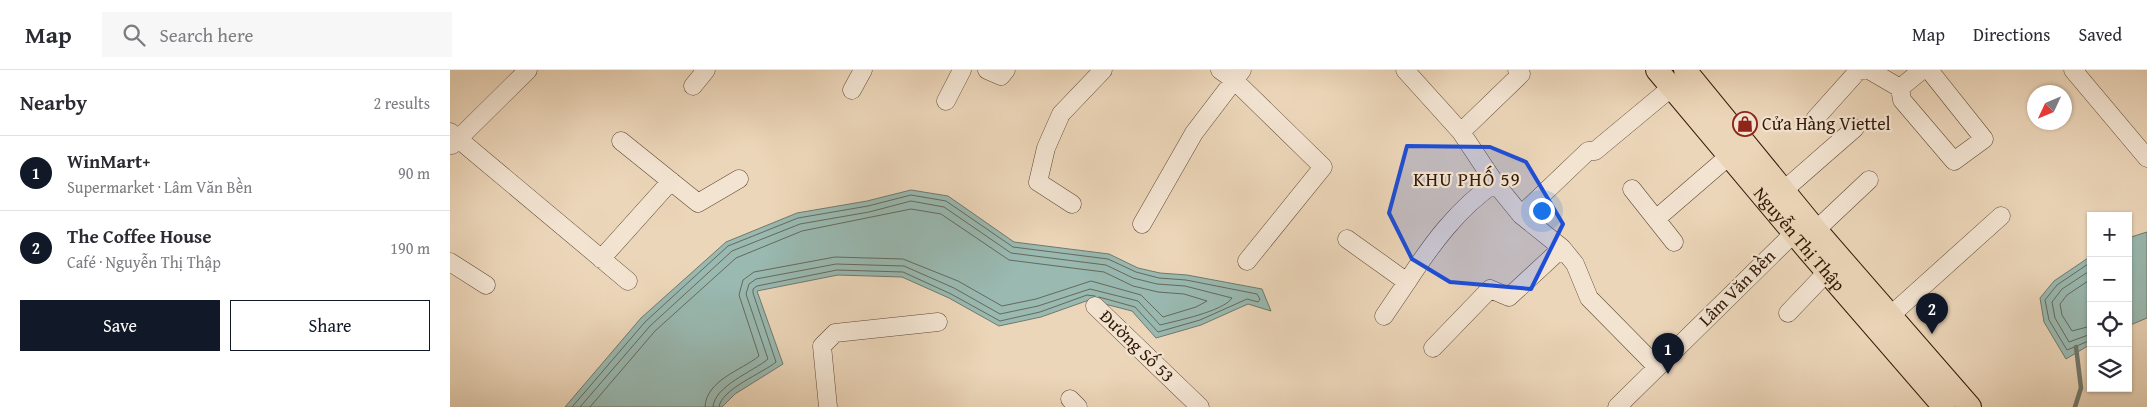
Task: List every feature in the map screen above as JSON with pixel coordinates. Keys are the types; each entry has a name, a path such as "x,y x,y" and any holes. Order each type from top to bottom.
{"main road":[{"name":"Nguyễn Thị Thập","path":"1657,70 1682,75 1784,190 1806,227 1827,272 1944,407"},
{"name":"Nguyễn Thị Thập","path":"1682,75 1729,156 1806,227 1891,315 1970,407"}],"street":[{"path":"528,70 453,139 628,281"},
{"path":"692,86 706,70"},
{"path":"852,90 863,70"},
{"path":"946,102 962,70"},
{"path":"987,70 1001,76 1006,70"},
{"path":"1072,204 1038,182 1046,148 1061,114 1103,70"},
{"path":"1405,70 1461,132 1495,183 1521,215 1562,248 1575,264 1589,298 1657,367"},
{"path":"1461,132 1521,74 1517,70"},
{"path":"1815,119 1858,71 1864,70"},
{"path":"1868,70 1900,88"},
{"path":"1900,88 1922,70"},
{"path":"1900,88 1902,100 1954,161 1984,139 1929,70"},
{"path":"1142,224 1194,133 1232,73 1323,166 1247,261"},
{"path":"2081,73 2147,158"},
{"path":"1521,215 1588,151 1595,150 1682,75"},
{"path":"1784,190 1854,128"},
{"path":"621,141 698,203 739,179"},
{"path":"1656,219 1729,156"},
{"name":"Lâm Văn Bền","path":"1617,407 1806,227 1869,180"},
{"path":"601,260 671,182"},
{"path":"1384,316 1433,242 1479,194 1495,183"},
{"path":"1632,189 1674,242"},
{"path":"1891,315 2001,216"},
{"path":"1347,239 1407,282"},
{"path":"1433,348 1490,289 1509,298 1562,248"},
{"path":"450,262 486,285"},
{"path":"1788,313 1827,272"},
{"name":"Đường Số 53","path":"1095,306 1200,407"},
{"path":"828,407 822,346 834,333 938,322"}],"highlighted area":[{"path":"1407,146 1490,147 1526,162 1563,224 1531,289 1450,282 1412,259 1389,213"}],"water":[{"path":"911,190 948,196 1014,242 1109,254 1138,268 1262,289 1271,311 1248,304 1201,325 1156,338 1132,311 1089,300 1041,317 999,326 949,298 902,277 838,275 757,291 783,364 735,394 722,407 565,407 641,318 726,242 797,213 867,201"},
{"path":"2147,232 2147,318 2132,324 2132,257 2132,237"},
{"path":"2087,259 2087,346 2066,359 2044,322 2040,298 2054,281"}],"waterway":[{"path":"2075,407 2081,388 2076,347"}],"place":[{"name":"Cửa Hàng Viettel","path":"1745,124"},
{"name":"The Coffee House","path":"1932,334"},
{"name":"WinMart+","path":"1668,374"}],"district":[{"name":"KHU PHỐ 59","path":"1467,179"}]}
